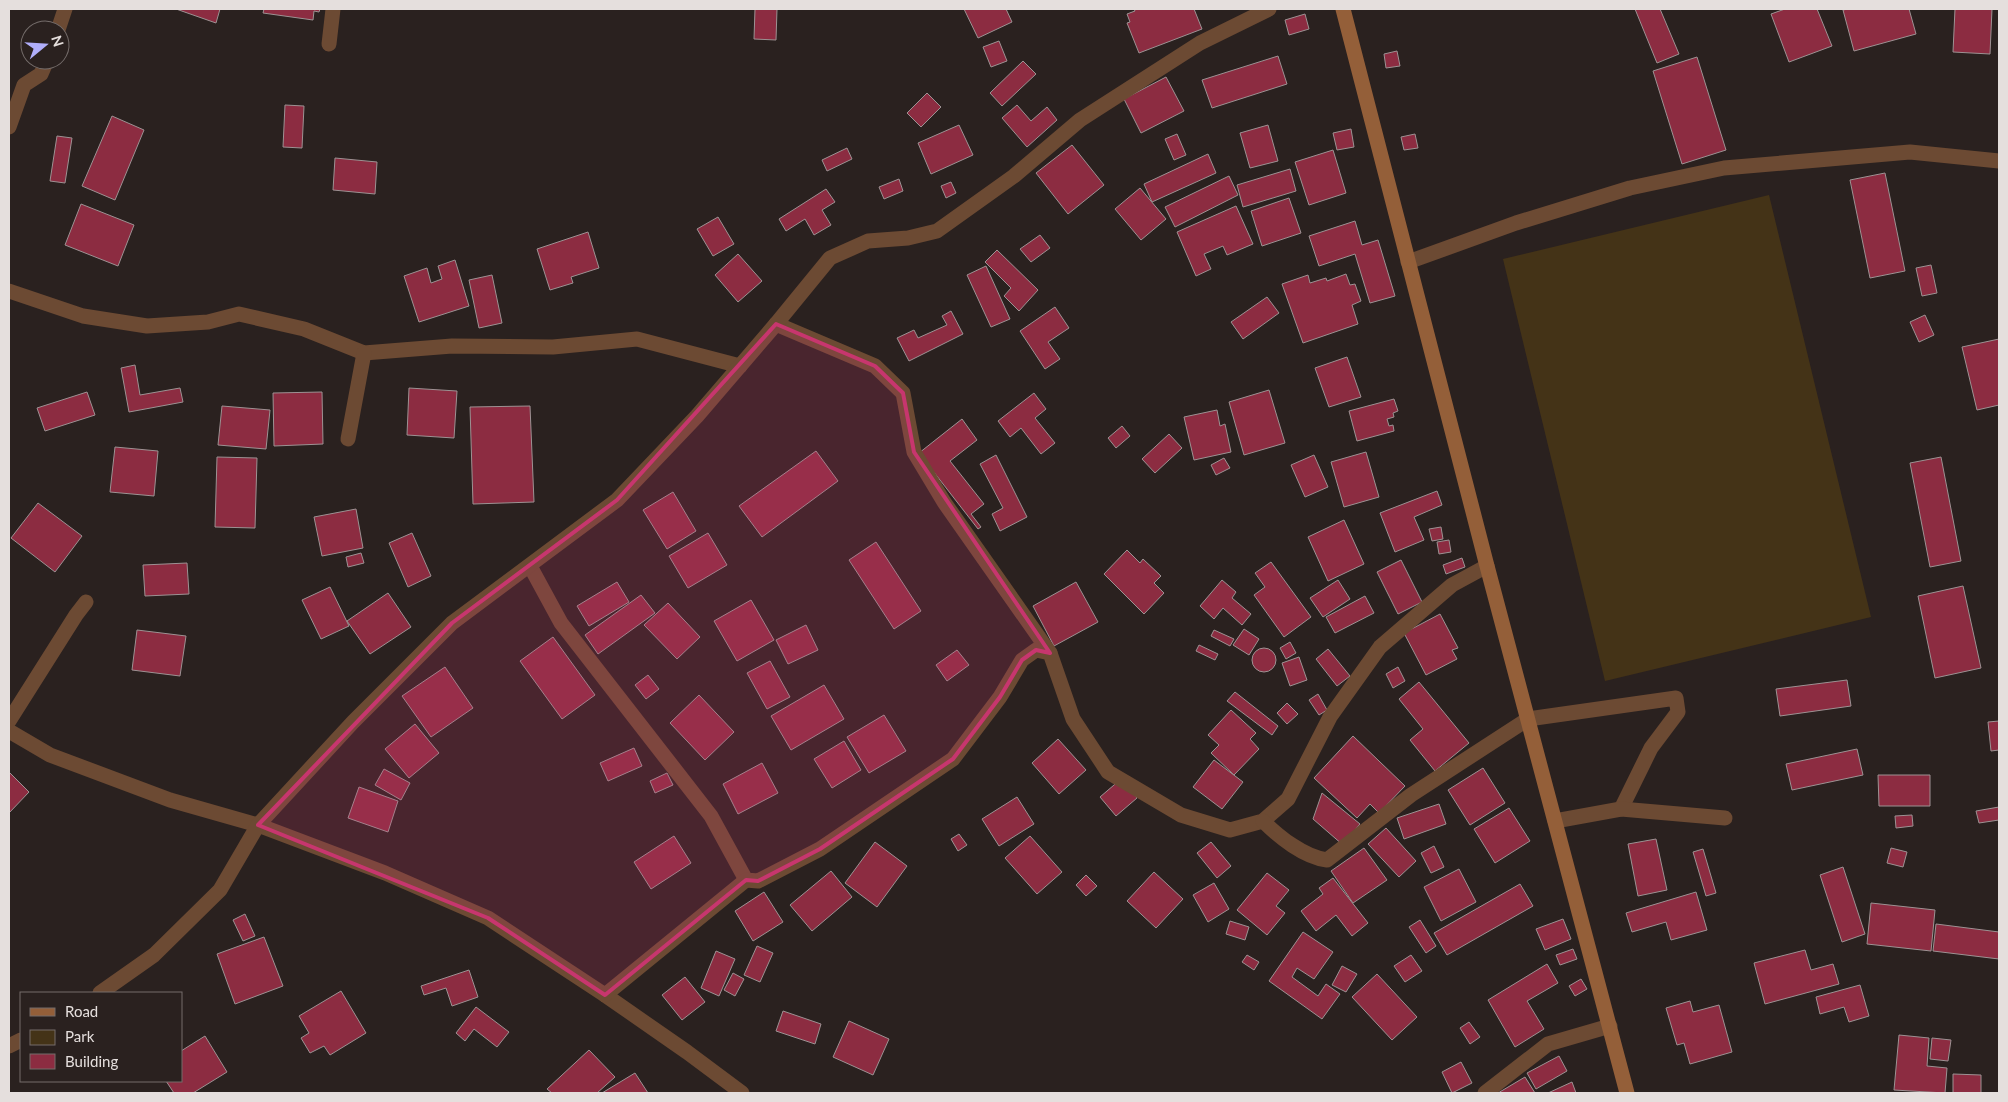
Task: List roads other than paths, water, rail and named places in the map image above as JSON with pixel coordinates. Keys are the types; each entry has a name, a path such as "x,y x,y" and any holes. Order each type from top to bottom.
{"main road":[{"path":"1343,9 1626,1093"}],"street":[{"path":"329,44 333,9"},
{"path":"101,992 154,956 220,890 258,824 353,722 452,623 617,500 696,416 776,324 830,258 868,241 908,238 937,231 1014,176 1080,120 1200,43 1268,9"},
{"path":"9,127 24,85 41,74 43,70"},
{"path":"1408,262 1516,223 1630,188 1724,168 1910,152 1999,162"},
{"path":"9,291 83,316 148,326 208,322 240,314 304,329 364,353 452,346 554,347 637,339 740,366"},
{"path":"776,324 876,366 903,393 914,452 944,502 1050,653 1073,719 1108,772 1181,815 1230,830 1263,821 1288,799 1330,716 1380,647 1452,585 1487,566"},
{"path":"348,439 364,353"},
{"path":"530,566 561,623 711,816 746,880"},
{"path":"9,721 86,602"},
{"path":"605,994 746,880 758,881 820,849 953,759 1000,697 1022,660 1036,650 1050,653"},
{"path":"1263,821 1280,838 1319,859 1327,860 1411,795 1528,719 1676,698 1678,712 1651,748 1621,809"},
{"path":"9,731 50,755 78,766 170,800 258,824 385,873 488,918 605,994 742,1093"},
{"path":"1555,821 1621,809 1726,818"},
{"path":"1484,1093 1548,1044 1610,1026"}]}
